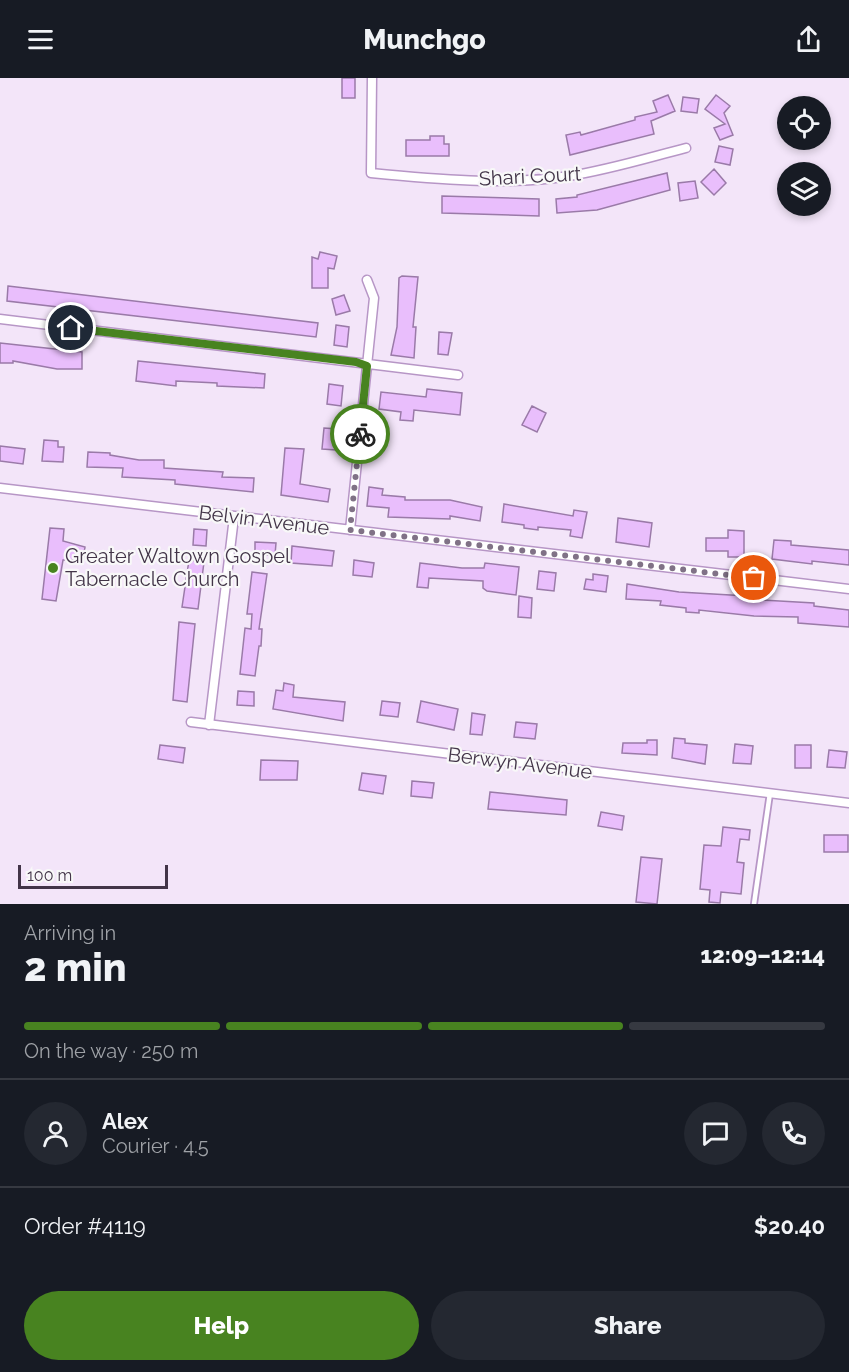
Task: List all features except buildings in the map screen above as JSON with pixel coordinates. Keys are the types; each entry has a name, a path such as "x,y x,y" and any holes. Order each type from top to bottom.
{"street":[{"name":"Shari Court","path":"372,78 371,173 464,179 547,179 591,172 686,148"},
{"path":"350,530 374,298 367,280"},
{"path":"0,319 356,362 367,366 458,375"},
{"name":"Belvin Avenue","path":"0,488 849,589"},
{"path":"209,724 234,516"},
{"name":"Berwyn Avenue","path":"191,722 849,803"}],"lane":[{"path":"754,904 770,793"}],"way so far":[{"path":"360,434 350,530 754,578"}],"place":[{"name":"Greater Waltown Gospel Tabernacle Church","path":"53,568"}],"route":[{"path":"71,328 356,362 367,366 360,434"}]}
